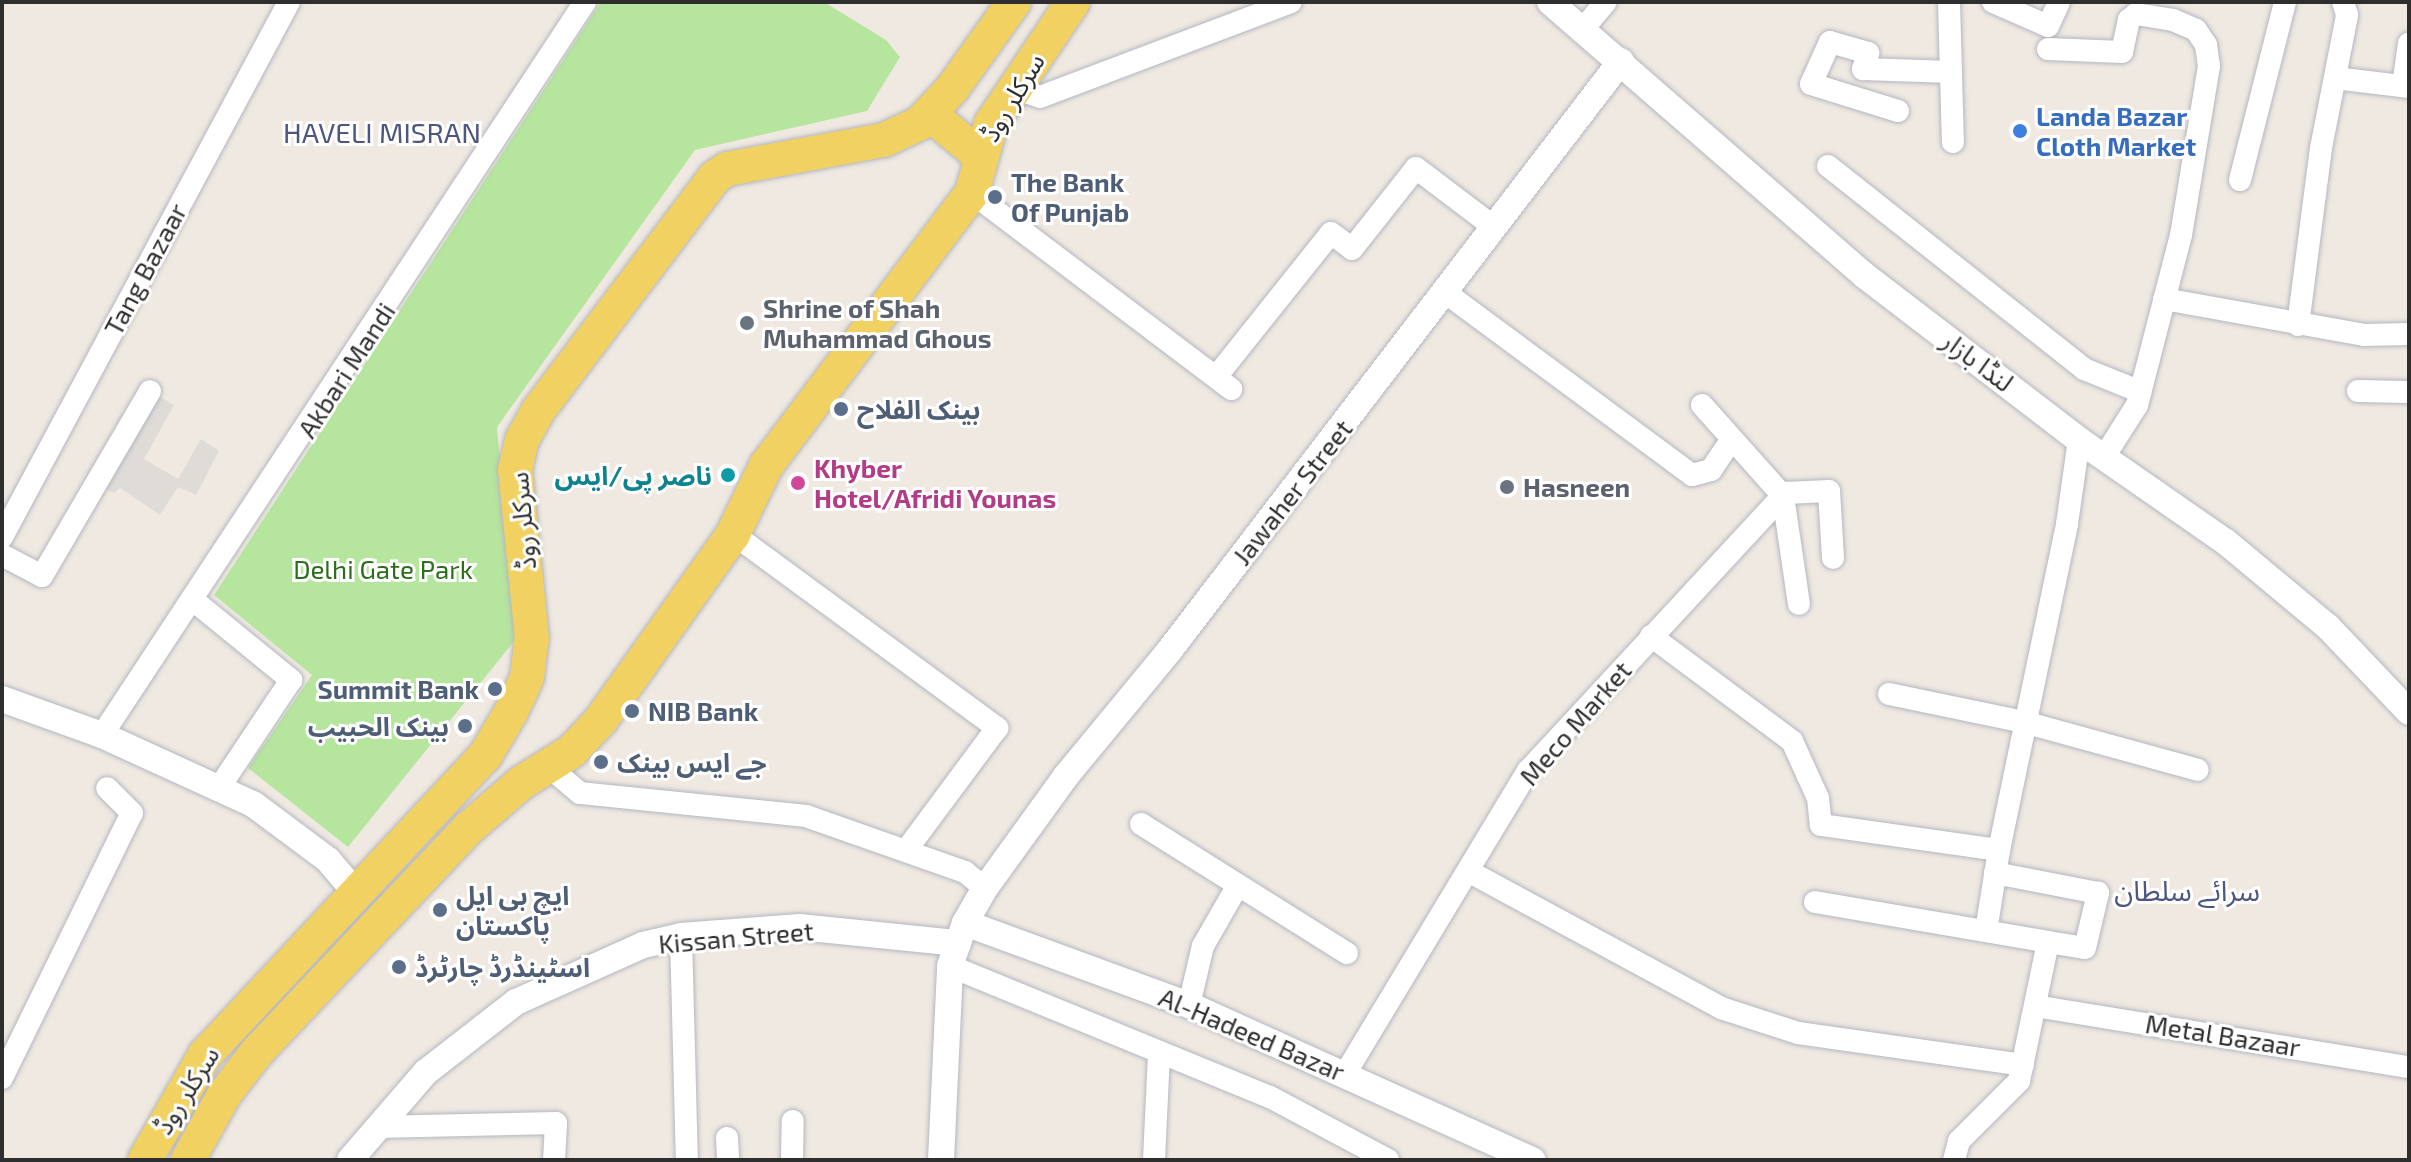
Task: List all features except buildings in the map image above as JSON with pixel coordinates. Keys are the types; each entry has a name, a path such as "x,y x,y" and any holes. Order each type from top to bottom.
{"main road":[{"name":"سرکلر روڈ","path":"145,1160 205,1055 485,756 511,712 532,658 515,470 533,420 715,177 727,169 884,140 931,115 1014,2"},
{"name":"سرکلر روڈ","path":"188,1160 224,1095 257,1052 441,856 601,720 733,534 766,466 972,193 979,155 1013,88 1073,2"},
{"path":"931,115 979,155"},
{"path":"485,756 535,775"}],"street":[{"name":"Tang Bazaar","path":"2,537 289,2"},
{"name":"Akbari Mandi","path":"102,735 585,2"},
{"path":"1013,88 1040,97 1291,2"},
{"name":"لنڈا بازار","path":"1550,2 1864,275 2079,440 2178,505 2328,627 2409,712"},
{"path":"1583,29 1606,2"},
{"path":"1947,2 1953,142"},
{"path":"1993,2 2048,26 2059,2"},
{"path":"2240,180 2282,13 2263,2"},
{"path":"2298,325 2347,15 2343,2"},
{"path":"2048,49 2122,52 2129,20 2136,14 2185,25 2206,45 2209,66 2164,299 2141,392 2123,431 2104,457"},
{"path":"1898,111 1811,84 1830,42 1868,53 1863,69 1951,72"},
{"path":"2335,78 2406,86 2409,43"},
{"name":"Jawaher Street","path":"958,944 985,888 1066,776 1169,651 1621,61"},
{"path":"1828,166 2084,369 2141,392"},
{"path":"972,193 1224,383 1331,233 1352,249 1416,168 1495,228"},
{"path":"1446,293 1692,475 1711,470 1732,439"},
{"path":"2164,299 2364,335 2409,334"},
{"path":"2,555 42,576 150,391"},
{"path":"2358,391 2409,392"},
{"path":"1702,405 1783,496 1799,604"},
{"path":"1986,931 2024,722 2067,524 2079,440"},
{"path":"1783,496 1829,491 1833,558"},
{"name":"Meco Market","path":"1345,1074 1528,771 1783,496"},
{"path":"733,534 997,728 907,849"},
{"path":"193,600 291,680 219,788"},
{"path":"1651,636 1792,741 1818,798 1821,825 1999,850"},
{"path":"1889,694 2024,722 2198,770"},
{"path":"2,699 102,735 253,804 328,860 357,894"},
{"path":"535,775 580,793 796,813 907,849 965,872 985,888"},
{"path":"2,1078 132,813 107,788"},
{"path":"1141,824 1347,953"},
{"path":"1468,871 1721,1008 1798,1033 2023,1065"},
{"path":"1815,902 2085,948 2098,893 1995,873"},
{"path":"1189,1005 1203,946 1238,885"},
{"name":"Kissan Street","path":"350,1160 426,1072 516,1002 643,945 681,936 800,927 958,944"},
{"path":"681,936 687,1160"},
{"path":"1954,1160 1959,1141 2019,1081 2048,942"},
{"path":"941,1160 958,944 1159,1052 1270,1097 1388,1160"},
{"name":"Al-Hadeed Bazar","path":"958,944 1189,1005 1533,1160"},
{"name":"Metal Bazaar","path":"2035,1006 2409,1067"},
{"path":"1154,1160 1159,1052"},
{"path":"792,1160 793,1121"},
{"path":"376,1127 556,1123 554,1160"}],"green space":[{"name":"Delhi Gate Park","path":"601,2 824,2 886,40 900,57 867,111 695,150 497,427 515,640 348,847 248,768 312,675 214,595"}],"shaded area":[{"path":"150,391 174,405 144,459 178,479 201,439 219,451 196,495 178,487 160,515 120,488 114,493 96,484"}],"place":[{"name":"Landa Bazar Cloth Market","path":"2020,131"},
{"name":"The Bank Of Punjab","path":"995,197"},
{"name":"Shrine of Shah Muhammad Ghous","path":"747,323"},
{"name":"بینک الفلاح","path":"841,409"},
{"name":"ناصر پی/ایس","path":"728,475"},
{"name":"Khyber Hotel/Afridi Younas","path":"798,483"},
{"name":"Hasneen","path":"1507,487"},
{"name":"Summit Bank","path":"495,689"},
{"name":"NIB Bank","path":"632,711"},
{"name":"بينک الحبيب","path":"465,726"},
{"name":"جے ایس بینک","path":"601,762"},
{"name":"ایچ بی ایل پاکستان","path":"440,910"},
{"name":"اسٹینڈرڈ چارٹرڈ","path":"399,967"}],"district":[{"name":"HAVELI MISRAN","path":"382,132"},
{"name":"سرائے سلطان","path":"2187,890"}]}
